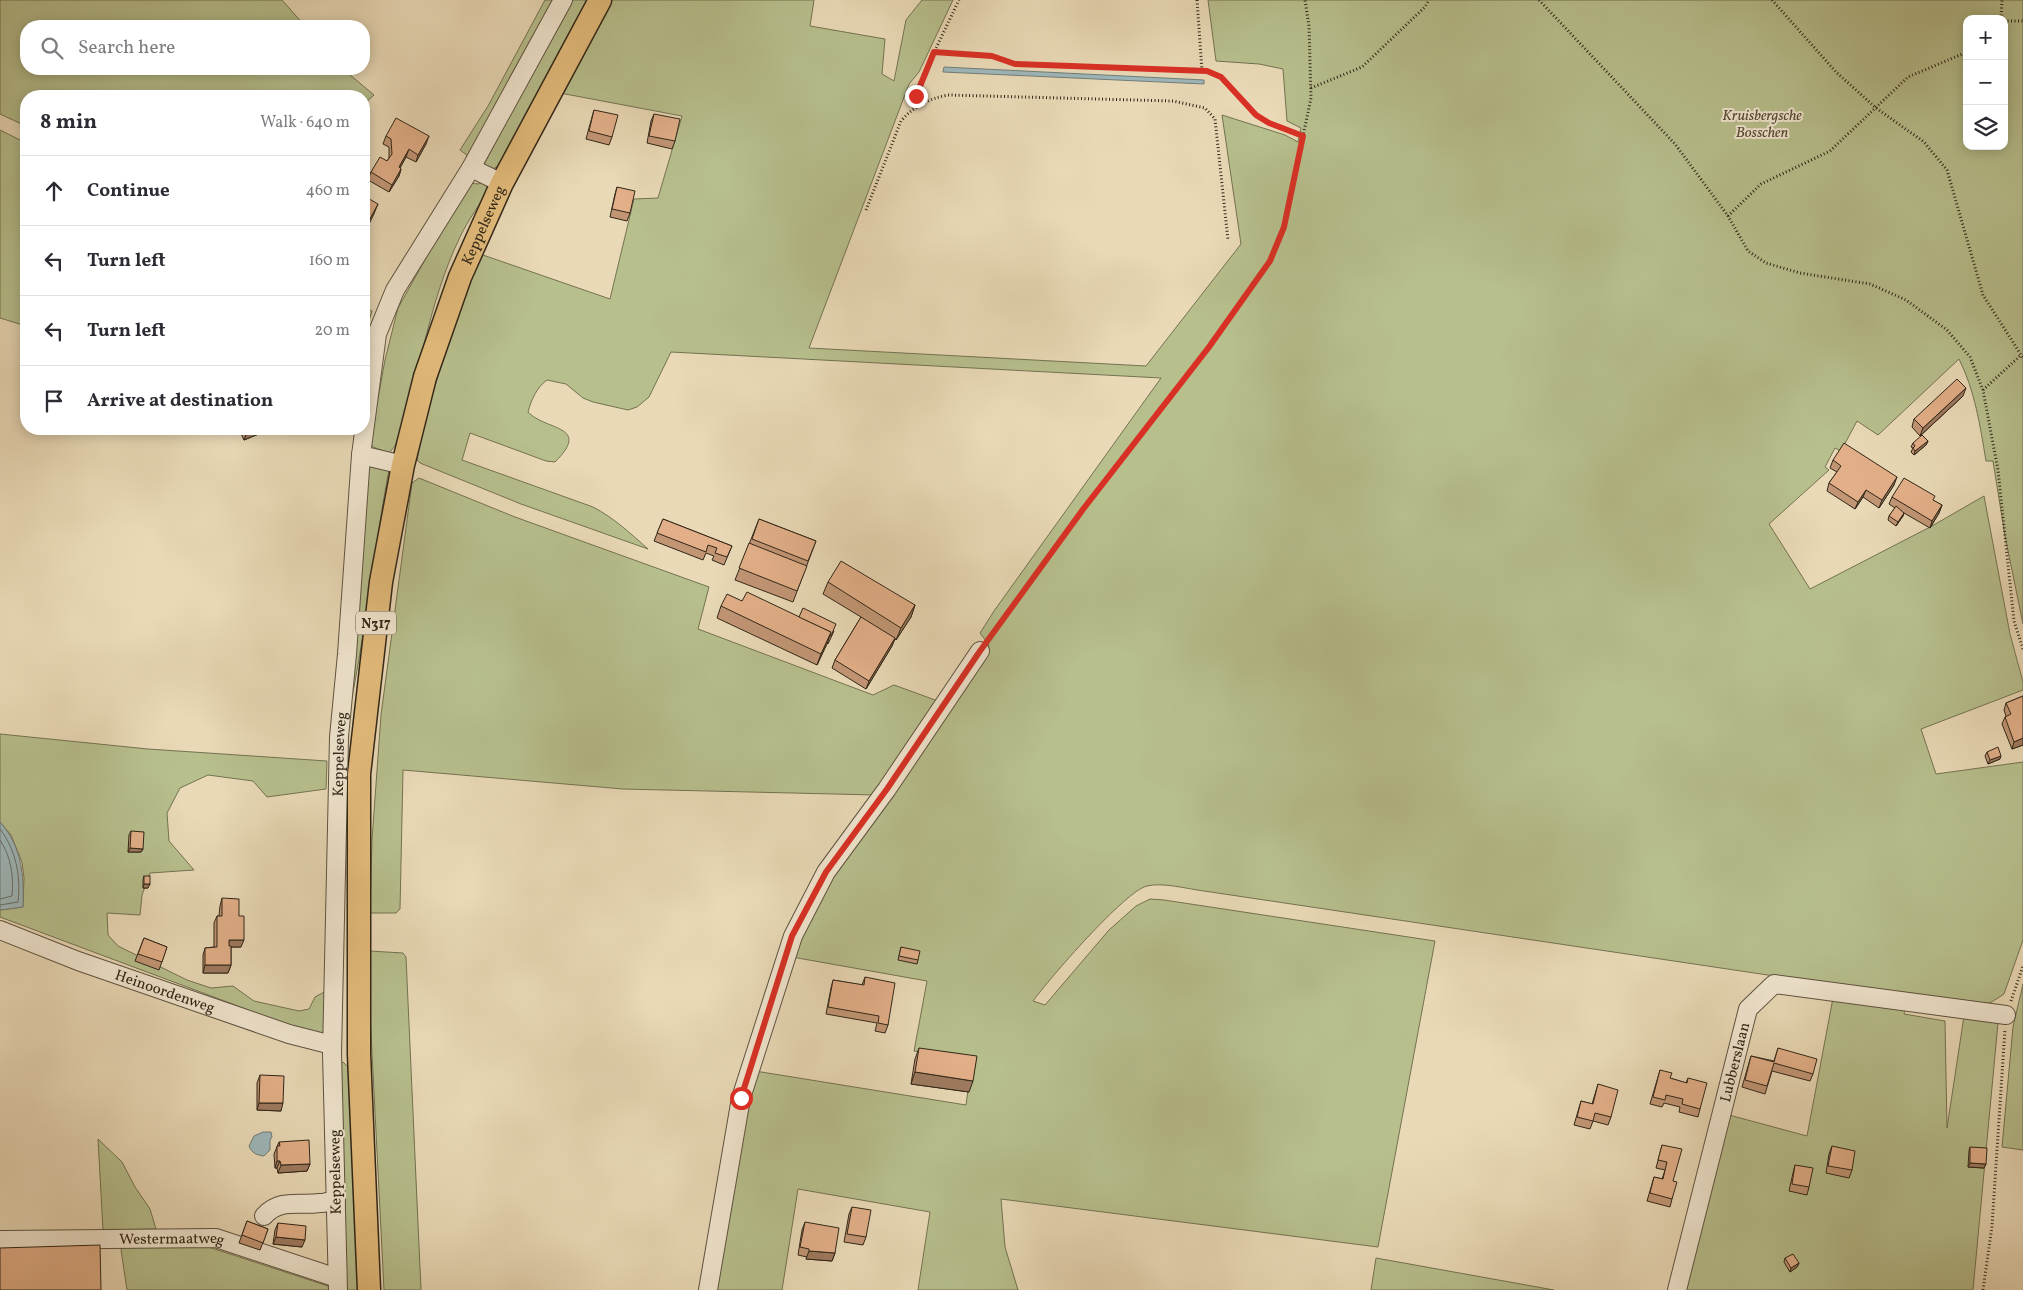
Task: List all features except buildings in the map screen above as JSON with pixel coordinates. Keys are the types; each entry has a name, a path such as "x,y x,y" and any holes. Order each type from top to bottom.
{"main road":[{"name":"Keppelseweg","path":"369,1290 358,1054 359,774 381,582 403,465 428,368 460,277 502,183 600,0"}],"street":[{"name":"Keppelseweg","path":"370,387 377,334 395,290 470,168 563,0"},
{"path":"470,168 502,183"},
{"name":"Keppelseweg","path":"338,1284 332,1049 339,737 364,435"},
{"path":"361,455 403,465"},
{"path":"708,1290 741,1098 792,936 826,872 887,789 980,651"},
{"name":"Heinoordenweg","path":"0,930 78,961 332,1049"},
{"name":"Lubberslaan","path":"1677,1290 1748,1009 1774,984 2006,1015"},
{"path":"332,1049 358,1054"},
{"path":"264,1216 271,1208 281,1205 319,1204 336,1200"},
{"name":"Westermaatweg","path":"0,1240 216,1238 338,1284"}],"path":[{"path":"918,106 916,96 934,52 959,0"},
{"path":"1197,0 1202,71"},
{"path":"980,651 1084,508 1209,347 1270,261 1284,227 1311,98 1309,26 1305,0"},
{"path":"1311,88 1362,67 1425,8 1429,0"},
{"path":"1540,0 1675,144 1728,216 1748,252 1766,263 1800,273 1870,284 1906,300 1947,330 1970,357 1983,390 1998,470 2014,620 2023,649"},
{"path":"1772,0 1836,72 1876,108 1924,142 1947,170 1983,296 2022,356 1983,390"},
{"path":"2001,15 2002,0"},
{"path":"2008,21 2023,21"},
{"path":"934,52 992,56 1015,64 1202,71 1221,77 1256,115 1269,123 1303,136"},
{"path":"1728,216 1761,184 1830,151 1908,77 1963,54"},
{"path":"866,210 901,121 911,110 930,99 948,95 1173,101 1205,108 1215,120 1228,240"},
{"path":"1983,1290 1992,1226 2006,1015 2023,966"}],"green space":[{"path":"0,0 282,0 300,20 20,20 20,75 350,75 368,90 20,90 20,123 0,114"},
{"path":"545,0 555,0 468,156 460,150 488,106"},
{"path":"571,0 589,0 500,165 491,170 482,168"},
{"name":"Kruisbergsche Bosschen","path":"610,0 814,0 810,26 885,39 882,74 894,81 906,20 922,0 953,0 919,72 909,84 809,348 1146,366 1241,244 1222,115 1285,135 1298,142 1301,128 1287,121 1283,69 1259,64 1216,61 1208,0 2023,0 2023,624 2005,536 1993,461 1986,461 1973,396 1959,359 1878,435 1857,421 1841,451 1835,448 1825,467 1829,470 1769,524 1810,589 1932,526 1984,496 2010,634 2023,682 2023,690 1921,729 1936,774 2023,762 2023,940 2004,994 1990,1003 1972,1003 1902,995 1175,886 1147,886 1136,891 1105,919 1054,974 1033,1001 1045,1005 1109,930 1136,906 1150,899 1435,941 1378,1247 1001,1199 1005,1247 1018,1290 918,1290 930,1212 798,1189 782,1290 714,1290 755,1071 966,1105 972,1061 914,1051 927,981 792,957 825,885 981,659 989,645 980,633 994,611 1161,378 671,352 649,397 637,407 628,410 583,398 566,384 547,380 543,383 535,394 528,412 536,418 562,430 567,435 569,441 565,450 555,462 546,461 470,433 462,460 593,507 615,521 648,549 521,504 420,463 417,460 422,434 436,381 480,254 610,299 634,199 658,198 682,116 560,93"},
{"path":"0,130 20,140 20,324 0,318"},
{"path":"480,181 490,188 470,218 449,262 432,314 404,420 395,446 389,453 373,447 370,442 385,360 398,308 468,183 479,184"},
{"path":"367,461 389,469 353,694 346,726"},
{"path":"419,478 515,517 709,587 698,629 873,695 894,685 938,701 876,795 623,789 403,770 400,909 396,913 370,913 372,840 381,715 412,483"},
{"path":"0,734 148,749 327,761 326,789 267,797 253,781 208,775 180,788 167,813 169,841 194,870 150,873 142,895 140,915 107,913 108,935 118,946 187,980 211,988 233,986 254,1001 299,1011 309,1009 315,997 326,991 326,1028 323,1035 310,1033 0,917 0,910 23,907 24,878 22,862 11,835 0,822"},
{"path":"370,951 403,953 406,957 421,1290 384,1290 370,1013"},
{"path":"2023,984 2023,1150 2002,1147 2013,1027"},
{"path":"1833,998 1905,1008 1904,1014 1945,1021 1947,1128 1964,1016 1992,1020 1998,1023 1973,1290 1677,1290 1729,1115 1807,1136"},
{"path":"343,1062 348,1067 358,1290 347,1290 339,1063"},
{"path":"98,1139 122,1162 135,1187 150,1209 156,1229 103,1230"},
{"path":"172,1235 331,1287 332,1290 127,1290 121,1250 124,1243"},
{"path":"1376,1258 1554,1290 1371,1290"}],"water":[{"path":"944,67 1204,80 1204,84 943,72"},
{"path":"0,822 13,841 20,862 23,884 23,907 0,910"},
{"path":"263,1132 271,1132 272,1137 270,1140 270,1150 264,1156 255,1153 249,1146 254,1136"}],"route":[{"path":"741,1098 792,936 826,872 887,789 980,651 1084,508 1209,347 1270,261 1284,227 1303,136 1269,123 1256,115 1221,77 1207,71 1015,64 992,56 934,52 916,96"}]}
